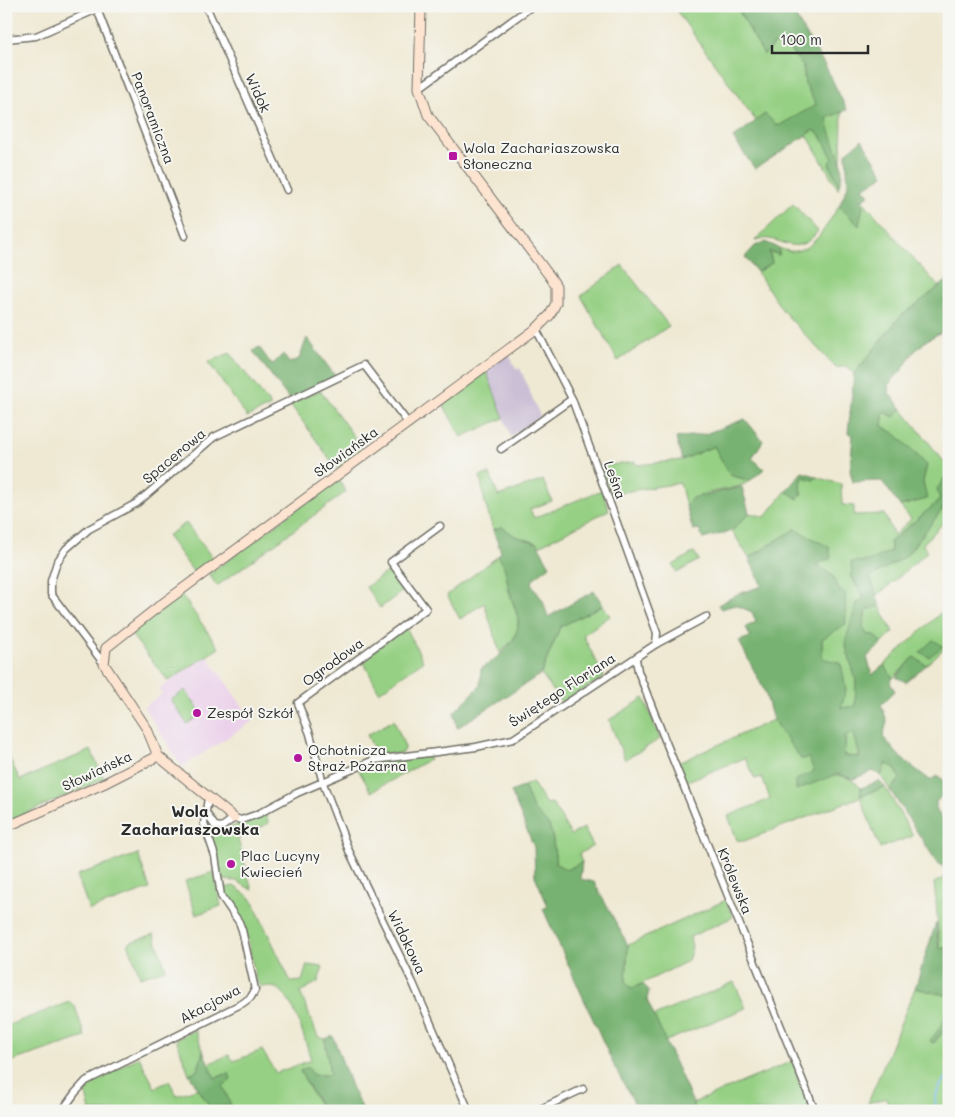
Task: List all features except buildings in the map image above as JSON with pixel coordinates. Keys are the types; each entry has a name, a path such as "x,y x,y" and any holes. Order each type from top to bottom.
{"street":[{"path":"6,39 36,36 104,6"},
{"name":"Widok","path":"206,6 288,190"},
{"name":"Słowiańska","path":"104,664 106,648 150,612 536,329 550,315 556,303 557,295 551,278 533,251 428,114 419,88 421,6"},
{"path":"419,88 532,6"},
{"name":"Panoramiczna","path":"97,10 185,236"},
{"name":"Leśna","path":"536,329 572,399 657,633 656,644"},
{"name":"Spacerowa","path":"104,664 51,594 51,581 57,562 66,549 89,530 137,503 214,438 364,366 408,423"},
{"path":"501,449 572,399"},
{"name":"Ogrodowa","path":"323,784 310,734 298,703 426,609 391,562 440,526"},
{"name":"Świętego Floriana","path":"234,818 240,820 258,814 297,793 323,784 374,760 476,748 513,739 656,644 706,617"},
{"name":"Królewska","path":"636,659 638,671 661,730 815,1111"},
{"path":"104,664 148,729 158,756 234,818 222,827 207,834"},
{"name":"Słowiańska","path":"6,827 112,780 158,756"},
{"name":"Widokowa","path":"323,784 349,851 413,983 470,1111"},
{"name":"Akacjowa","path":"62,1111 74,1092 86,1081 219,1016 248,1000 253,994 254,985 242,930 222,896 215,856 204,824 208,798"},
{"path":"206,813 215,826 222,827"},
{"path":"536,1111 582,1089"}],"shaded area":[{"path":"508,353 517,370 520,368 540,416 511,437 486,371"},
{"name":"Zespół Szkół","path":"207,656 253,721 182,767 144,707 162,694 159,689"}],"green space":[{"path":"673,6 736,6 764,54 774,44 787,46 803,66 805,83 816,105 778,127 765,114 756,121"},
{"path":"736,6 789,6 827,69 847,110 827,118 842,169 839,185 829,163 833,159 821,136 814,130 755,169 733,138 765,114 778,126 816,105 805,83 803,66 787,46 774,44 764,55"},
{"path":"842,112 841,167 828,129 827,118"},
{"path":"814,130 821,136 834,160 829,164 839,185 838,189 807,135"},
{"path":"862,140 884,175 863,188 869,195 860,201 863,206 859,226 839,206 848,186 846,153"},
{"path":"862,200 939,287 899,318 854,374 847,366 836,368 783,311 757,272 772,263 769,251 779,255 779,248 790,251 808,246 822,232 839,206 858,225 860,201"},
{"path":"793,204 818,231 809,240 802,244 794,245 772,240 755,240"},
{"path":"765,242 779,248 779,255 769,251 772,263 757,272 745,257 755,246"},
{"path":"622,265 669,326 618,361 581,296"},
{"path":"949,279 949,328 927,340 913,353 902,370 888,385 889,393 902,409 894,417 884,412 882,426 894,433 927,465 923,481 927,499 900,506 882,481 853,482 850,471 853,435 848,433 854,374 899,318"},
{"path":"307,338 336,377 289,399 253,351 259,347 272,365 283,354 289,363 299,359"},
{"path":"230,353 271,406 247,417 208,362"},
{"path":"486,371 504,418 461,437 442,402"},
{"path":"320,390 363,449 337,469 290,404"},
{"path":"902,409 949,468 949,477 946,476 940,500 890,542 891,551 869,561 852,578 864,599 845,643 856,680 855,706 841,709 822,659 822,639 839,590 833,576 816,565 795,529 749,558 732,531 749,513 765,517 786,491 799,498 802,495 800,487 803,477 813,480 816,477 841,484 842,505 854,506 854,515 884,514 894,535 911,519 900,506 926,499 923,481 927,465 894,433 882,426 884,411 894,417"},
{"path":"745,419 763,441 752,458 764,469 750,481 730,475 714,446 682,460 676,438 705,434"},
{"path":"714,446 730,475 750,481 734,488 699,496 686,506 680,483 611,494 600,466 635,462 637,465 682,460"},
{"path":"802,472 816,476 814,480 803,477 800,487 802,495 798,499 786,491"},
{"path":"490,474 498,496 543,480 552,501 530,509 534,518 602,490 609,510 539,546 536,543 515,536 502,527 493,530 480,476"},
{"path":"946,476 949,477 949,501 905,557 870,577 880,606 866,610 863,627 866,634 875,635 882,644 867,657 872,675 884,665 893,678 890,683 895,691 881,705 887,721 883,737 901,758 930,780 938,776 949,784 949,789 936,802 936,810 949,828 949,885 945,877 945,868 936,861 890,790 900,779 895,768 886,763 881,776 873,771 853,779 838,774 796,790 796,780 814,771 809,758 801,759 773,720 765,692 739,641 750,637 746,627 756,622 752,612 735,605 721,609 718,605 738,594 762,586 749,558 795,529 829,547 831,558 816,565 833,576 839,590 845,593 846,624 822,639 822,658 841,663 846,690 841,708 855,706 856,680 845,643 857,603 864,598 852,578 851,562 869,561 891,551 890,542 940,500 937,489","holes":["854,734 860,757 844,756 846,735"]},
{"path":"338,479 346,492 217,586 209,574"},
{"path":"742,487 749,513 732,531 703,539 699,529 693,530 686,506 692,498"},
{"path":"949,501 948,518 923,544 927,552 877,596 870,577 905,557"},
{"path":"186,523 214,560 195,574 167,536"},
{"path":"502,527 515,536 537,543 550,566 533,579 532,585 543,601 548,617 594,591 603,605 560,627 541,674 457,728 454,712 480,686 481,669 507,648 516,634 518,626 518,618 505,569 498,556 501,552 493,530"},
{"path":"694,552 699,560 677,573 673,565"},
{"path":"498,556 505,566 509,591 518,618 518,628 513,640 500,653 484,603 460,619 447,595"},
{"path":"392,568 407,588 380,608 366,587"},
{"path":"181,594 219,648 168,681 130,633"},
{"path":"603,605 610,616 583,635 604,677 562,703 541,674 560,627"},
{"path":"949,605 949,644 926,665 914,658 893,678 884,665"},
{"path":"880,606 893,632 882,644 875,635 866,634 863,627 866,610"},
{"path":"406,627 423,661 379,692 362,659"},
{"path":"933,640 943,646 929,657 920,652"},
{"path":"914,657 926,665 906,682 896,677"},
{"path":"185,690 202,714 187,724 171,700"},
{"path":"644,698 660,739 625,760 609,720"},
{"path":"394,720 405,747 402,753 377,755 367,735"},
{"path":"773,720 801,759 809,758 815,771 796,780 823,775 838,775 854,781 861,788 861,796 885,787 913,836 880,848 860,797 744,841 737,840 728,816 770,799 762,777 755,779 745,758 685,782 678,763"},
{"path":"855,734 860,757 844,756 846,735"},
{"path":"91,750 104,779 6,822 6,751 20,780"},
{"path":"428,755 430,759 371,792 358,769 376,763"},
{"path":"886,763 895,768 900,779 890,790 881,776"},
{"path":"879,781 885,787 860,796 861,788"},
{"path":"532,782 546,804 552,803 571,835 584,828 593,846 579,854 582,862 566,871 556,863 549,825 533,809 524,786"},
{"path":"524,786 533,809 549,825 556,863 566,870 582,862 580,879 594,882 628,945 626,982 631,988 643,984 649,990 647,1000 693,1103 693,1111 639,1111 615,1068 543,909 548,906 535,876 534,847 511,792"},
{"name":"Plac Lucyny Kwiecień","path":"265,814 269,823 238,839 252,890 237,881 220,880 211,835"},
{"path":"138,854 150,889 89,910 77,875"},
{"path":"214,872 221,906 196,915 185,881"},
{"path":"945,877 949,885 949,970 947,948 940,948 934,883"},
{"path":"234,886 251,898 291,982 302,981 307,965 323,967 318,982 300,992 318,1037 325,1039 330,1075 313,1075 300,1071 322,1111 90,1111 84,1086 139,1057 155,1088 169,1081 177,1095 199,1088 210,1107 231,1106 223,1086 228,1073 215,1078 208,1064 229,1055 234,1061 262,1050 276,1073 311,1060 292,1005 280,990 260,986 256,980 246,931 229,903 223,888"},
{"path":"726,900 733,917 690,937 692,947 688,961 631,989 626,982 628,945"},
{"path":"936,923 939,948 947,948 948,996 915,988"},
{"path":"154,934 166,969 140,977 128,943"},
{"path":"734,982 746,1008 664,1042 654,1016"},
{"path":"915,988 948,995 949,991 949,1008 947,1008 943,1024 930,1041 934,1043 949,1025 949,1068 947,1069 949,1072 949,1111 891,1111 886,1098 868,1103"},
{"path":"69,1002 75,1006 85,1037 6,1063 6,1026"},
{"path":"947,1007 949,1008 949,1025 933,1043 930,1041 943,1024"},
{"path":"195,1030 203,1051 198,1070 189,1074 176,1039"},
{"path":"333,1036 352,1089 364,1111 323,1111 300,1071 308,1067 313,1075 330,1075 325,1039"},
{"path":"203,1051 215,1078 229,1073 231,1080 223,1086 231,1106 210,1107 189,1074 198,1070"},
{"path":"793,1061 811,1109 807,1111 693,1111 693,1103"}],"waterway":[{"path":"936,1111 935,1100 938,1091 949,1075"}],"place":[{"name":"Wola Zachariaszowska Słoneczna","path":"453,156"},
{"name":"Zespół Szkół","path":"197,713"},
{"name":"Ochotnicza Straż Pożarna","path":"298,758"},
{"name":"Plac Lucyny Kwiecień","path":"231,864"}],"district":[{"name":"Wola Zachariaszowska","path":"190,820"}]}
